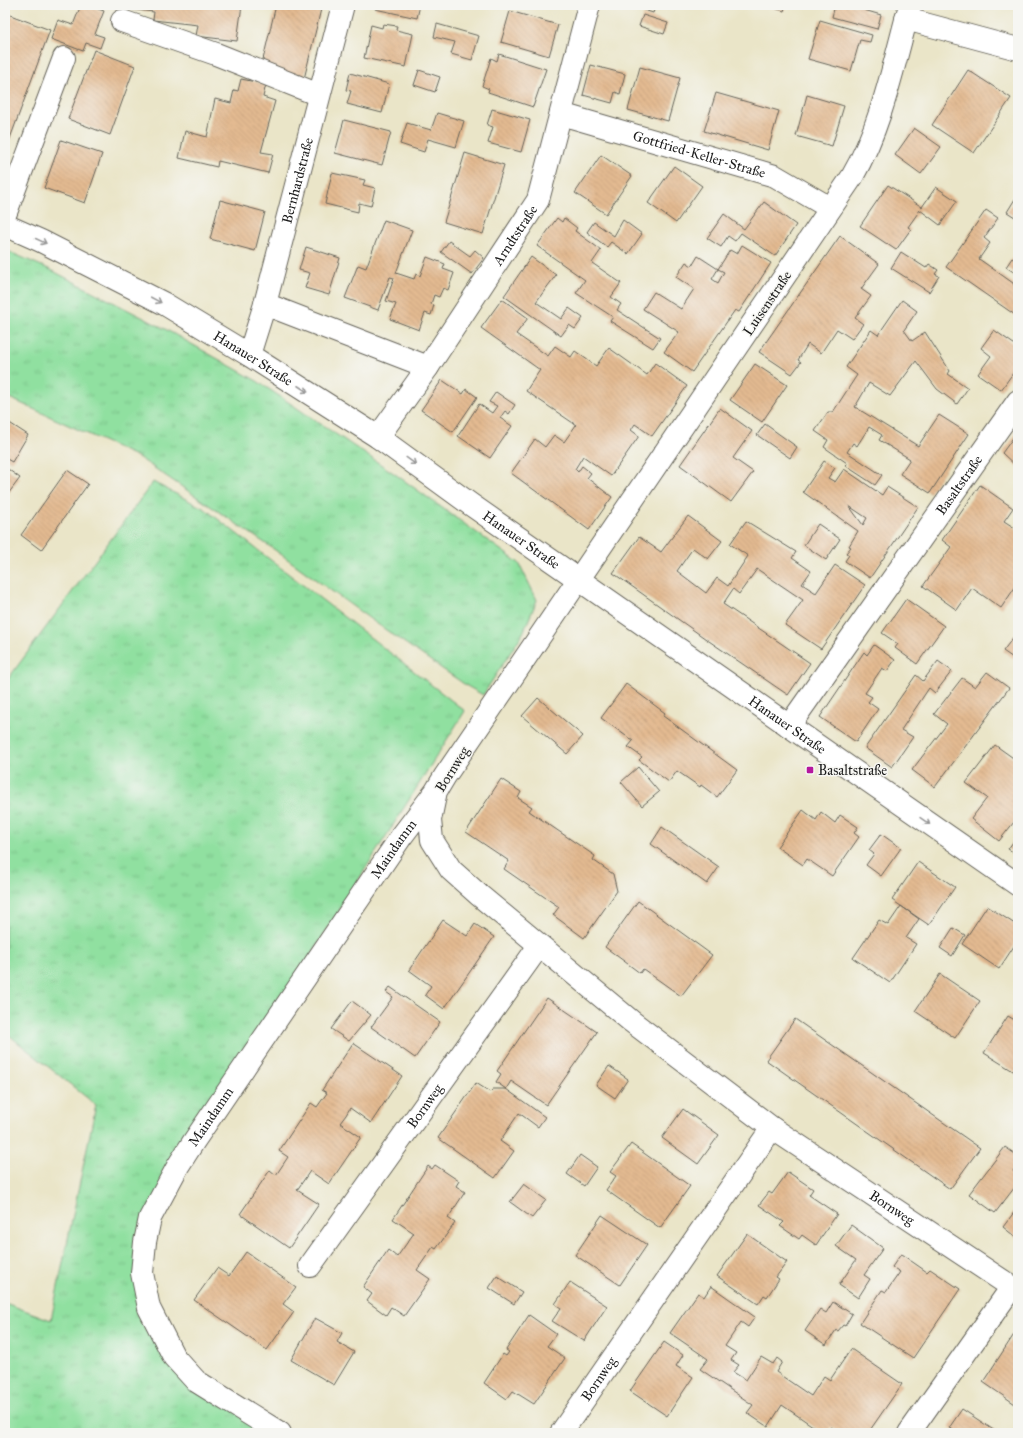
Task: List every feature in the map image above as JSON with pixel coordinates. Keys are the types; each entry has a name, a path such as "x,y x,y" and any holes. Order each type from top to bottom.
{"street":[{"name":"Bernhardstraße","path":"249,355 265,304 343,5"},
{"name":"Arndtstraße","path":"378,437 428,367 538,200 589,5"},
{"path":"908,12 1018,49"},
{"name":"Luisenstraße","path":"580,580 852,177 870,142 908,12"},
{"path":"122,21 216,54 319,95"},
{"path":"5,215 64,58"},
{"name":"Gottfried-Keller-Straße","path":"561,114 775,176 830,208"},
{"name":"Hanauer Straße","path":"5,225 41,241 163,303 249,355 378,437 580,580 1018,885"},
{"path":"265,304 428,367"},
{"name":"Basaltstraße","path":"790,726 1018,402"},
{"name":"Bornweg","path":"580,580 436,791 430,820 432,840 451,870 539,946 631,1021 772,1128 1015,1289 908,1433"},
{"name":"Maindamm","path":"280,1433 196,1381 174,1357 149,1308 142,1273 150,1218 178,1166 194,1141 401,837 436,791"},
{"name":"Bornweg","path":"310,1266 539,946"},
{"name":"Bornweg","path":"561,1433 772,1128"}],"green space":[{"path":"5,250 51,270 165,329 257,381 395,474 519,563 537,600 523,633 483,695 467,686 373,621 275,550 138,457 5,396"},
{"path":"153,482 205,509 465,711 178,1166 142,1273 174,1357 280,1433 5,1433 5,1303 51,1320 96,1105 5,1032 5,683"}],"building":[{"path":"81,5 87,5 104,11 95,34 104,37 100,48 86,43 83,51 51,39 58,20 73,25"},
{"path":"110,5 242,5 237,41 196,36 198,25 153,20 154,12 110,7"},
{"path":"276,5 305,5 321,9 304,79 261,68"},
{"path":"376,5 420,5 417,18 375,9"},
{"path":"629,5 656,5 653,13"},
{"path":"765,5 786,5 784,11"},
{"path":"835,5 865,5 864,10 881,15 877,29 832,17"},
{"path":"510,11 558,25 549,56 501,42"},
{"path":"5,13 50,30 5,152"},
{"path":"643,15 668,23 664,34 639,26"},
{"path":"820,20 872,35 870,42 860,40 851,71 808,59"},
{"path":"383,24 397,26 396,30 413,34 406,67 364,58 371,25 382,28"},
{"path":"437,24 479,36 472,60 451,54 455,42 434,37"},
{"path":"94,50 135,66 110,135 68,119"},
{"path":"499,54 546,69 533,107 488,92 489,89 482,86 491,58 497,61"},
{"path":"591,65 625,74 620,94 615,92 612,103 583,95"},
{"path":"640,67 680,78 668,121 628,110"},
{"path":"419,70 440,77 435,92 414,85"},
{"path":"968,70 1011,98 974,153 932,125"},
{"path":"350,73 389,84 382,113 347,104 351,91 346,90"},
{"path":"241,79 266,84 263,97 275,101 261,152 273,154 268,173 218,161 217,167 179,158 185,131 207,137 215,99 231,103 234,90 238,91"},
{"path":"716,93 779,111 768,150 704,131"},
{"path":"807,95 844,106 832,146 796,136"},
{"path":"492,109 530,120 521,152 488,143 493,127 487,125"},
{"path":"437,113 464,121 456,147 428,139 424,152 400,144 407,123 431,130"},
{"path":"344,120 391,132 382,165 335,153"},
{"path":"914,128 941,147 921,174 895,155"},
{"path":"61,140 102,154 85,203 44,188"},
{"path":"465,153 504,165 483,234 444,222"},
{"path":"601,155 632,176 606,214 575,193"},
{"path":"674,166 702,186 676,223 648,203"},
{"path":"332,173 365,180 363,185 375,188 371,206 359,203 358,212 325,204"},
{"path":"888,185 922,207 936,187 957,201 940,225 920,210 908,227 911,229 896,250 860,226"},
{"path":"1015,199 1018,202 1018,219 1007,212"},
{"path":"220,200 265,212 255,251 210,239"},
{"path":"764,202 796,225 775,256 741,233 735,241 728,236 721,247 707,238 724,214 744,229"},
{"path":"986,210 998,218 984,238 990,243 979,259 1013,283 1018,293 1018,317 946,267"},
{"path":"557,218 562,222 564,218 577,228 575,231 601,250 592,263 621,283 611,297 621,304 617,310 660,338 653,348 610,321 613,317 576,293 585,280 537,246"},
{"path":"384,220 412,230 396,273 414,279 416,274 420,276 427,257 445,264 443,269 454,273 448,290 443,288 439,297 434,295 431,304 434,305 431,315 425,313 419,330 390,319 396,304 386,301 394,278 390,277 378,310 345,298 358,265 366,268"},
{"path":"623,220 642,234 628,254 611,242 607,247 587,232 594,222 614,236"},
{"path":"840,236 879,264 861,289 871,296 855,318 863,324 852,339 837,329 821,353 808,344 798,360 801,362 792,374 759,352"},
{"path":"449,241 470,256 475,250 484,258 472,274 441,252"},
{"path":"742,245 771,263 739,312 735,310 692,372 664,352 679,332 643,309 654,292 681,309 694,289 676,277 686,262 692,266 698,256 718,269 730,250 737,254","holes":["718,269 724,272 718,283 712,279"]},
{"path":"306,247 340,258 329,295 305,288 310,273 299,270"},
{"path":"901,252 926,268 929,264 938,270 935,274 939,276 929,292 891,268"},
{"path":"531,257 556,275 536,302 561,319 569,308 583,318 575,329 569,325 561,336 504,296"},
{"path":"1012,258 1018,262 1018,275 1006,267"},
{"path":"502,299 528,318 516,334 548,356 555,346 571,357 575,351 596,366 609,348 647,375 655,363 687,386 652,436 635,424 631,430 639,436 611,476 583,456 575,469 578,472 582,466 591,473 587,478 612,497 589,530 511,473 535,439 545,447 554,435 564,442 576,425 526,391 540,370 481,328"},
{"path":"902,300 917,311 904,330 912,341 925,332 950,371 948,374 968,388 957,404 937,389 916,361 890,396 869,383 855,407 918,446 939,415 969,434 930,493 900,474 910,459 879,440 882,435 869,427 857,446 853,443 847,452 882,475 875,485 846,466 847,463 824,447 828,440 815,431 828,412 833,412 857,375 846,367 871,330 878,335"},
{"path":"994,330 1018,347 1018,366 1001,390 978,374 991,356 981,348"},
{"path":"755,364 787,385 762,422 730,400"},
{"path":"442,380 463,394 466,389 477,397 453,432 421,410"},
{"path":"496,392 515,405 509,414 505,411 500,418 512,426 490,458 458,436 479,404 492,413 497,406 489,402"},
{"path":"720,408 752,431 733,458 753,472 731,502 680,465"},
{"path":"5,420 28,435 12,462 5,458"},
{"path":"765,424 797,447 790,458 757,435"},
{"path":"1018,431 1018,468 1002,453"},
{"path":"824,461 835,468 828,478 835,482 844,469 882,495 887,487 918,507 870,578 845,561 849,555 846,553 851,547 849,546 858,531 803,492","holes":["849,506 867,518 863,525"]},
{"path":"5,467 20,478 5,498"},
{"path":"67,470 88,484 41,550 21,535"},
{"path":"980,485 1013,508 1004,521 1018,530 1018,583 1001,608 972,588 957,610 923,586 951,547 942,540"},
{"path":"688,516 722,541 708,559 693,548 677,571 706,593 717,578 728,586 748,556 730,544 746,521 796,552 792,558 811,571 802,584 816,593 835,565 865,585 821,649 785,625 803,600 757,569 739,594 733,589 723,604 810,663 788,695 613,573 639,537 661,552"},
{"path":"818,524 840,539 826,560 804,545"},
{"path":"906,599 944,626 917,664 895,648 898,644 882,633"},
{"path":"1018,631 1018,657 1016,660 1003,651"},
{"path":"874,645 895,660 887,671 882,668 865,693 872,697 868,702 878,709 856,742 820,717 864,652 867,655"},
{"path":"938,661 952,671 935,693 929,688 901,730 913,737 892,767 865,748 916,675 923,681"},
{"path":"987,672 1009,688 935,787 912,770 947,724 934,714 962,678 975,687"},
{"path":"626,684 665,713 663,716 737,770 717,797 701,785 700,787 677,771 669,782 639,760 642,757 628,747 633,741 601,718"},
{"path":"538,698 583,736 567,754 522,716"},
{"path":"995,745 1016,760 1018,757 1018,803 1016,807 1018,809 1018,817 999,841 971,819 987,798 966,783"},
{"path":"638,767 659,792 642,806 621,782"},
{"path":"501,779 521,792 518,798 532,807 529,811 595,856 593,860 613,874 617,891 584,938 553,915 559,907 504,869 509,861 466,832"},
{"path":"803,810 816,820 821,812 835,823 840,815 858,827 854,833 859,837 832,876 807,859 803,865 777,847"},
{"path":"662,827 719,867 707,884 651,844"},
{"path":"881,834 901,848 881,876 866,865 874,854 869,850"},
{"path":"1018,835 1018,855 1008,849"},
{"path":"918,862 955,887 929,925 892,900"},
{"path":"638,901 712,955 681,996 643,969 640,973 605,947"},
{"path":"901,906 919,919 906,938 916,944 890,983 853,958 879,920 888,925"},
{"path":"987,906 1018,926 1018,940 999,969 962,944"},
{"path":"443,920 467,936 475,924 494,937 444,1009 425,995 431,986 409,970"},
{"path":"953,928 965,935 952,956 940,948"},
{"path":"940,974 980,1001 955,1038 915,1011"},
{"path":"390,987 440,1022 415,1058 371,1027 393,997 386,992"},
{"path":"547,998 597,1032 546,1105 511,1081 506,1089 496,1082 501,1074 497,1071"},
{"path":"352,1001 371,1015 349,1041 331,1029"},
{"path":"1008,1016 1018,1022 1018,1074 984,1053"},
{"path":"795,1019 980,1148 950,1189 766,1060"},
{"path":"353,1043 402,1076 371,1123 350,1108 340,1123 361,1137 329,1184 310,1171 297,1190 319,1204 289,1248 240,1214 270,1170 276,1175 288,1157 279,1151 311,1103 317,1107 327,1093 322,1090"},
{"path":"609,1066 628,1079 615,1098 596,1085"},
{"path":"476,1083 490,1092 493,1089 506,1089 545,1117 538,1127 519,1113 500,1141 514,1151 495,1178 438,1138"},
{"path":"683,1109 719,1135 698,1164 662,1138"},
{"path":"631,1144 690,1186 660,1228 606,1190 616,1176 610,1172"},
{"path":"1005,1147 1018,1156 1018,1165 1013,1171 1018,1175 1018,1183 995,1213 969,1194"},
{"path":"580,1155 597,1167 584,1186 567,1174"},
{"path":"435,1165 459,1181 456,1186 465,1192 448,1218 455,1223 436,1249 433,1247 417,1270 430,1279 404,1316 391,1307 386,1315 367,1301 372,1294 363,1287 388,1250 397,1257 414,1233 393,1219 428,1166 432,1169"},
{"path":"788,1172 813,1189 809,1195 837,1214 816,1245 802,1235 799,1239 780,1226 784,1222 759,1205 769,1192 772,1194"},
{"path":"524,1184 546,1200 532,1218 510,1202"},
{"path":"1018,1207 1018,1239 1003,1227"},
{"path":"602,1215 647,1245 620,1285 575,1255"},
{"path":"851,1225 883,1248 864,1275 870,1279 858,1298 839,1285 856,1260 836,1246"},
{"path":"747,1234 787,1262 776,1277 779,1279 767,1297 764,1295 758,1304 717,1276"},
{"path":"246,1252 296,1287 283,1304 294,1312 267,1350 194,1300 217,1268 229,1276"},
{"path":"901,1254 927,1272 930,1269 960,1289 913,1358 860,1323 882,1290 886,1292 900,1272 892,1267"},
{"path":"497,1276 522,1292 514,1304 489,1288"},
{"path":"570,1282 607,1306 584,1341 552,1321 561,1308 555,1304"},
{"path":"711,1286 755,1317 748,1327 741,1322 725,1346 736,1353 731,1360 739,1365 733,1372 746,1380 761,1357 773,1364 777,1358 782,1362 776,1372 811,1396 824,1376 830,1380 851,1349 902,1384 868,1433 840,1433 831,1427 826,1433 823,1433 782,1405 768,1427 747,1413 753,1405 700,1369 708,1359 670,1333 698,1293 704,1297"},
{"path":"833,1302 852,1314 845,1326 843,1325 838,1331 836,1330 826,1345 805,1331 820,1309 826,1313"},
{"path":"529,1315 556,1334 547,1346 565,1358 534,1404 513,1391 507,1399 484,1383 503,1354 506,1356 509,1352 506,1350"},
{"path":"315,1318 342,1333 337,1342 354,1352 334,1385 291,1360"},
{"path":"1015,1333 1018,1335 1018,1406 983,1382"},
{"path":"664,1342 683,1355 676,1366 693,1377 667,1416 630,1391"},
{"path":"962,1409 998,1433 952,1433 953,1430 949,1428"}],"place":[{"name":"Basaltstraße","path":"810,770"}]}
